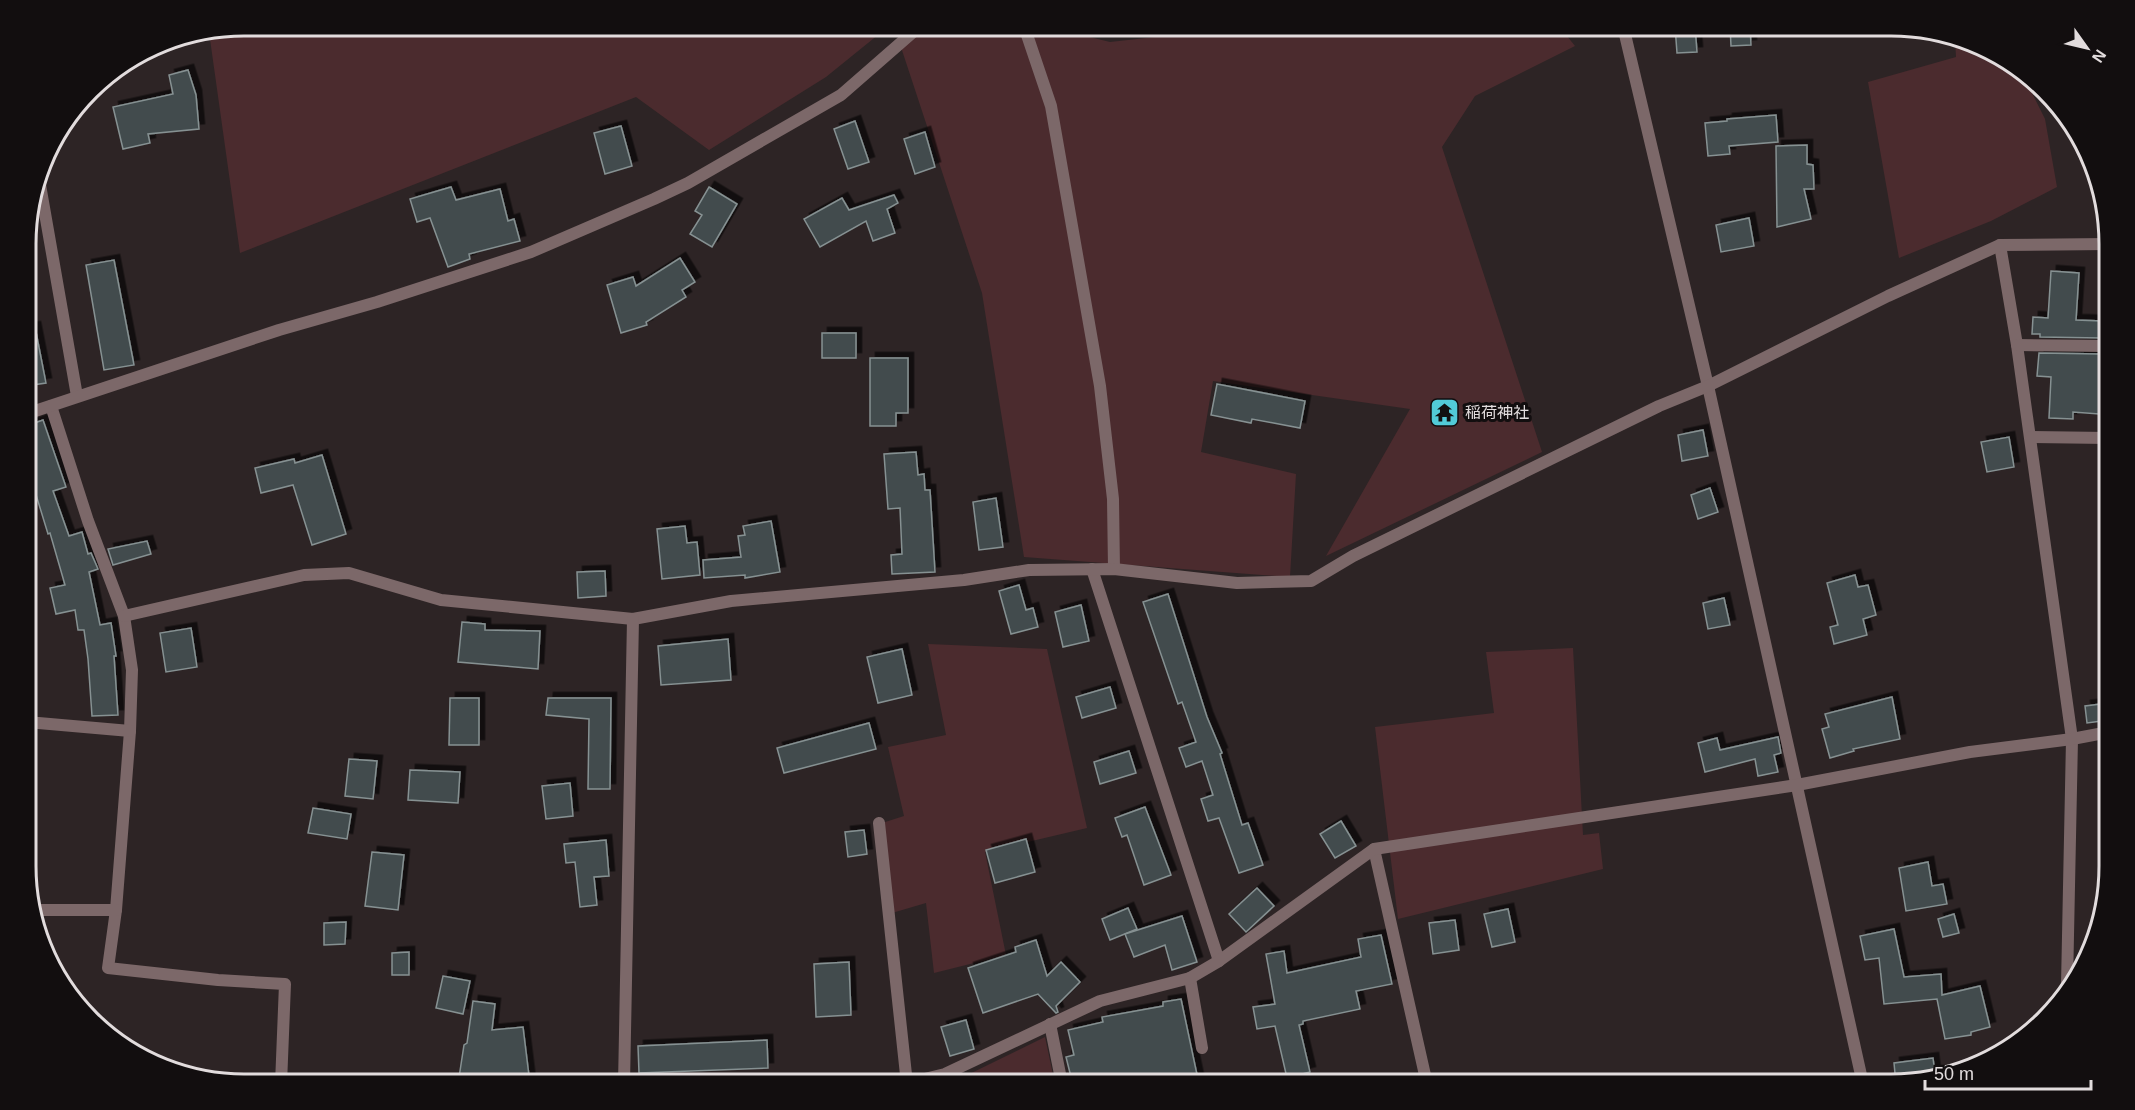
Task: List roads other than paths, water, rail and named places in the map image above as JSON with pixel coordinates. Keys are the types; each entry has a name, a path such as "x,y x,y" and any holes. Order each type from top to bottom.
{"street":[{"path":"36,411 279,330 377,302 531,252 688,183 841,95 909,36"},
{"path":"1027,36 1051,106 1100,386 1113,499 1114,569"},
{"path":"1625,36 1708,386 1861,1074"},
{"path":"42,196 77,396"},
{"path":"124,616 304,575 349,573 441,600 633,619 731,601 964,580 1029,570 1114,569 1237,583 1311,580 1353,556 1659,406 1708,386 1888,296 2000,245 2099,244"},
{"path":"2000,245 2031,437 2072,739 2067,977"},
{"path":"2017,345 2099,346"},
{"path":"51,406 88,520 124,616 132,670 130,731 116,910 108,968 218,980 285,984 281,1074"},
{"path":"2031,437 2099,438"},
{"path":"1092,569 1219,961"},
{"path":"624,1074 633,619"},
{"path":"36,723 130,731"},
{"path":"945,1074 1100,1001 1190,978 1219,961 1374,849 1797,785 1970,752 2099,734"},
{"path":"879,822 905,1074"},
{"path":"1374,849 1425,1074"},
{"path":"41,910 116,910"},
{"path":"1190,978 1202,1048"},
{"path":"1050,1024 1060,1074"}],"place":[{"name":"稲荷神社","path":"1444,412"}]}
